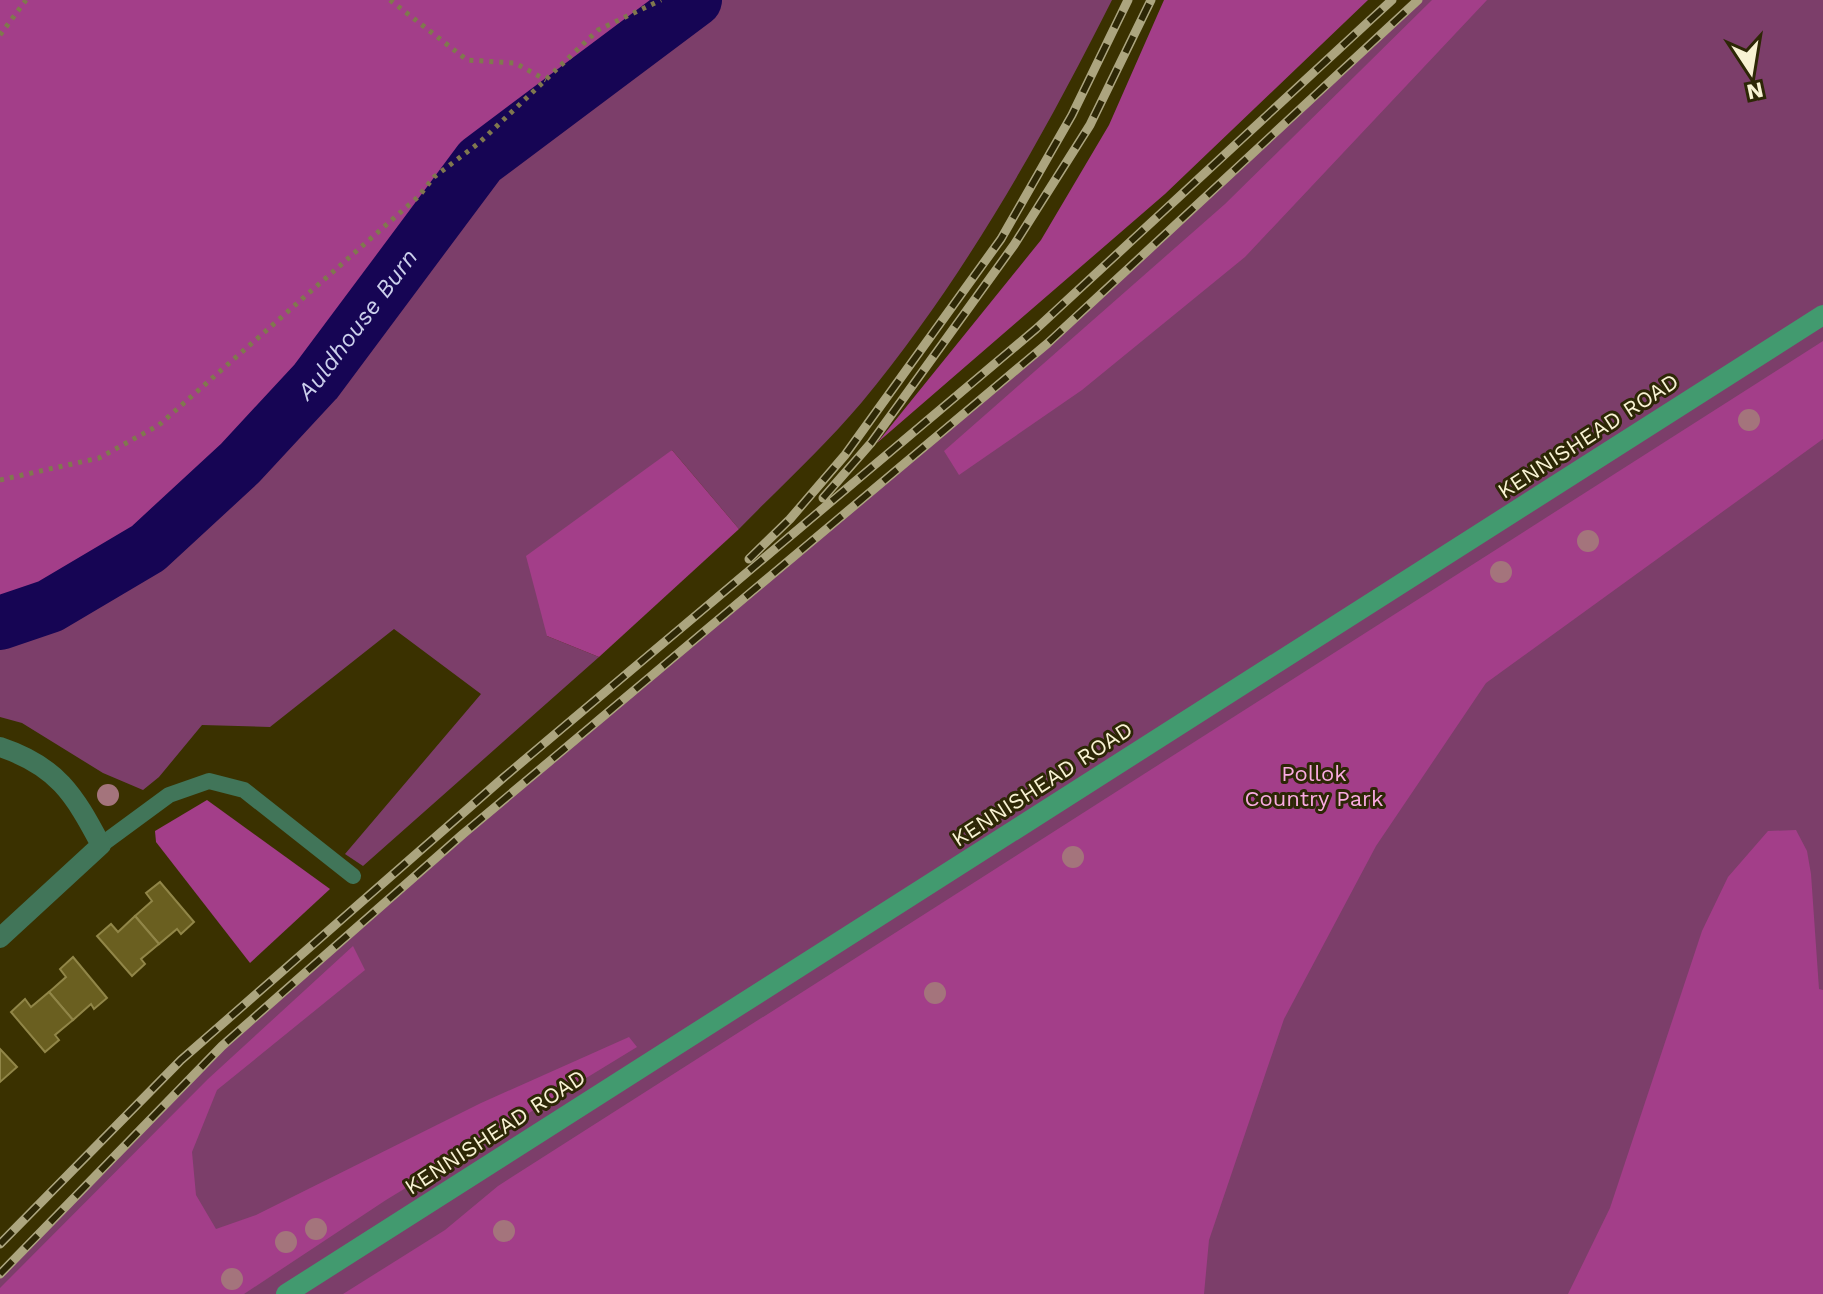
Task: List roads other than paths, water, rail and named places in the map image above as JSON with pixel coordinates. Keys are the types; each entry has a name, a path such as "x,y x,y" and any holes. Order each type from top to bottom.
{"street":[{"name":"KENNISHEAD ROAD","path":"286,1294 1823,315"},
{"path":"0,747 22,754 56,775 76,798 101,845 0,938"}],"lane":[{"path":"101,845 169,795 209,781 244,790 353,876"}],"waterway":[{"name":"Auldhouse Burn","path":"0,623 50,606 148,548 240,463 316,381 480,161 695,0"}],"railway":[{"path":"749,559 790,519 845,455 1001,239 1072,115 1128,0"},
{"path":"823,498 871,443 1014,245 1090,125 1151,0"},
{"path":"0,1244 181,1060 503,778 1036,329 1392,0"},
{"path":"0,1274 222,1046 463,834 1048,343 1418,0"}],"park label":[{"name":"Pollok Country Park","path":"1314,786"}]}
